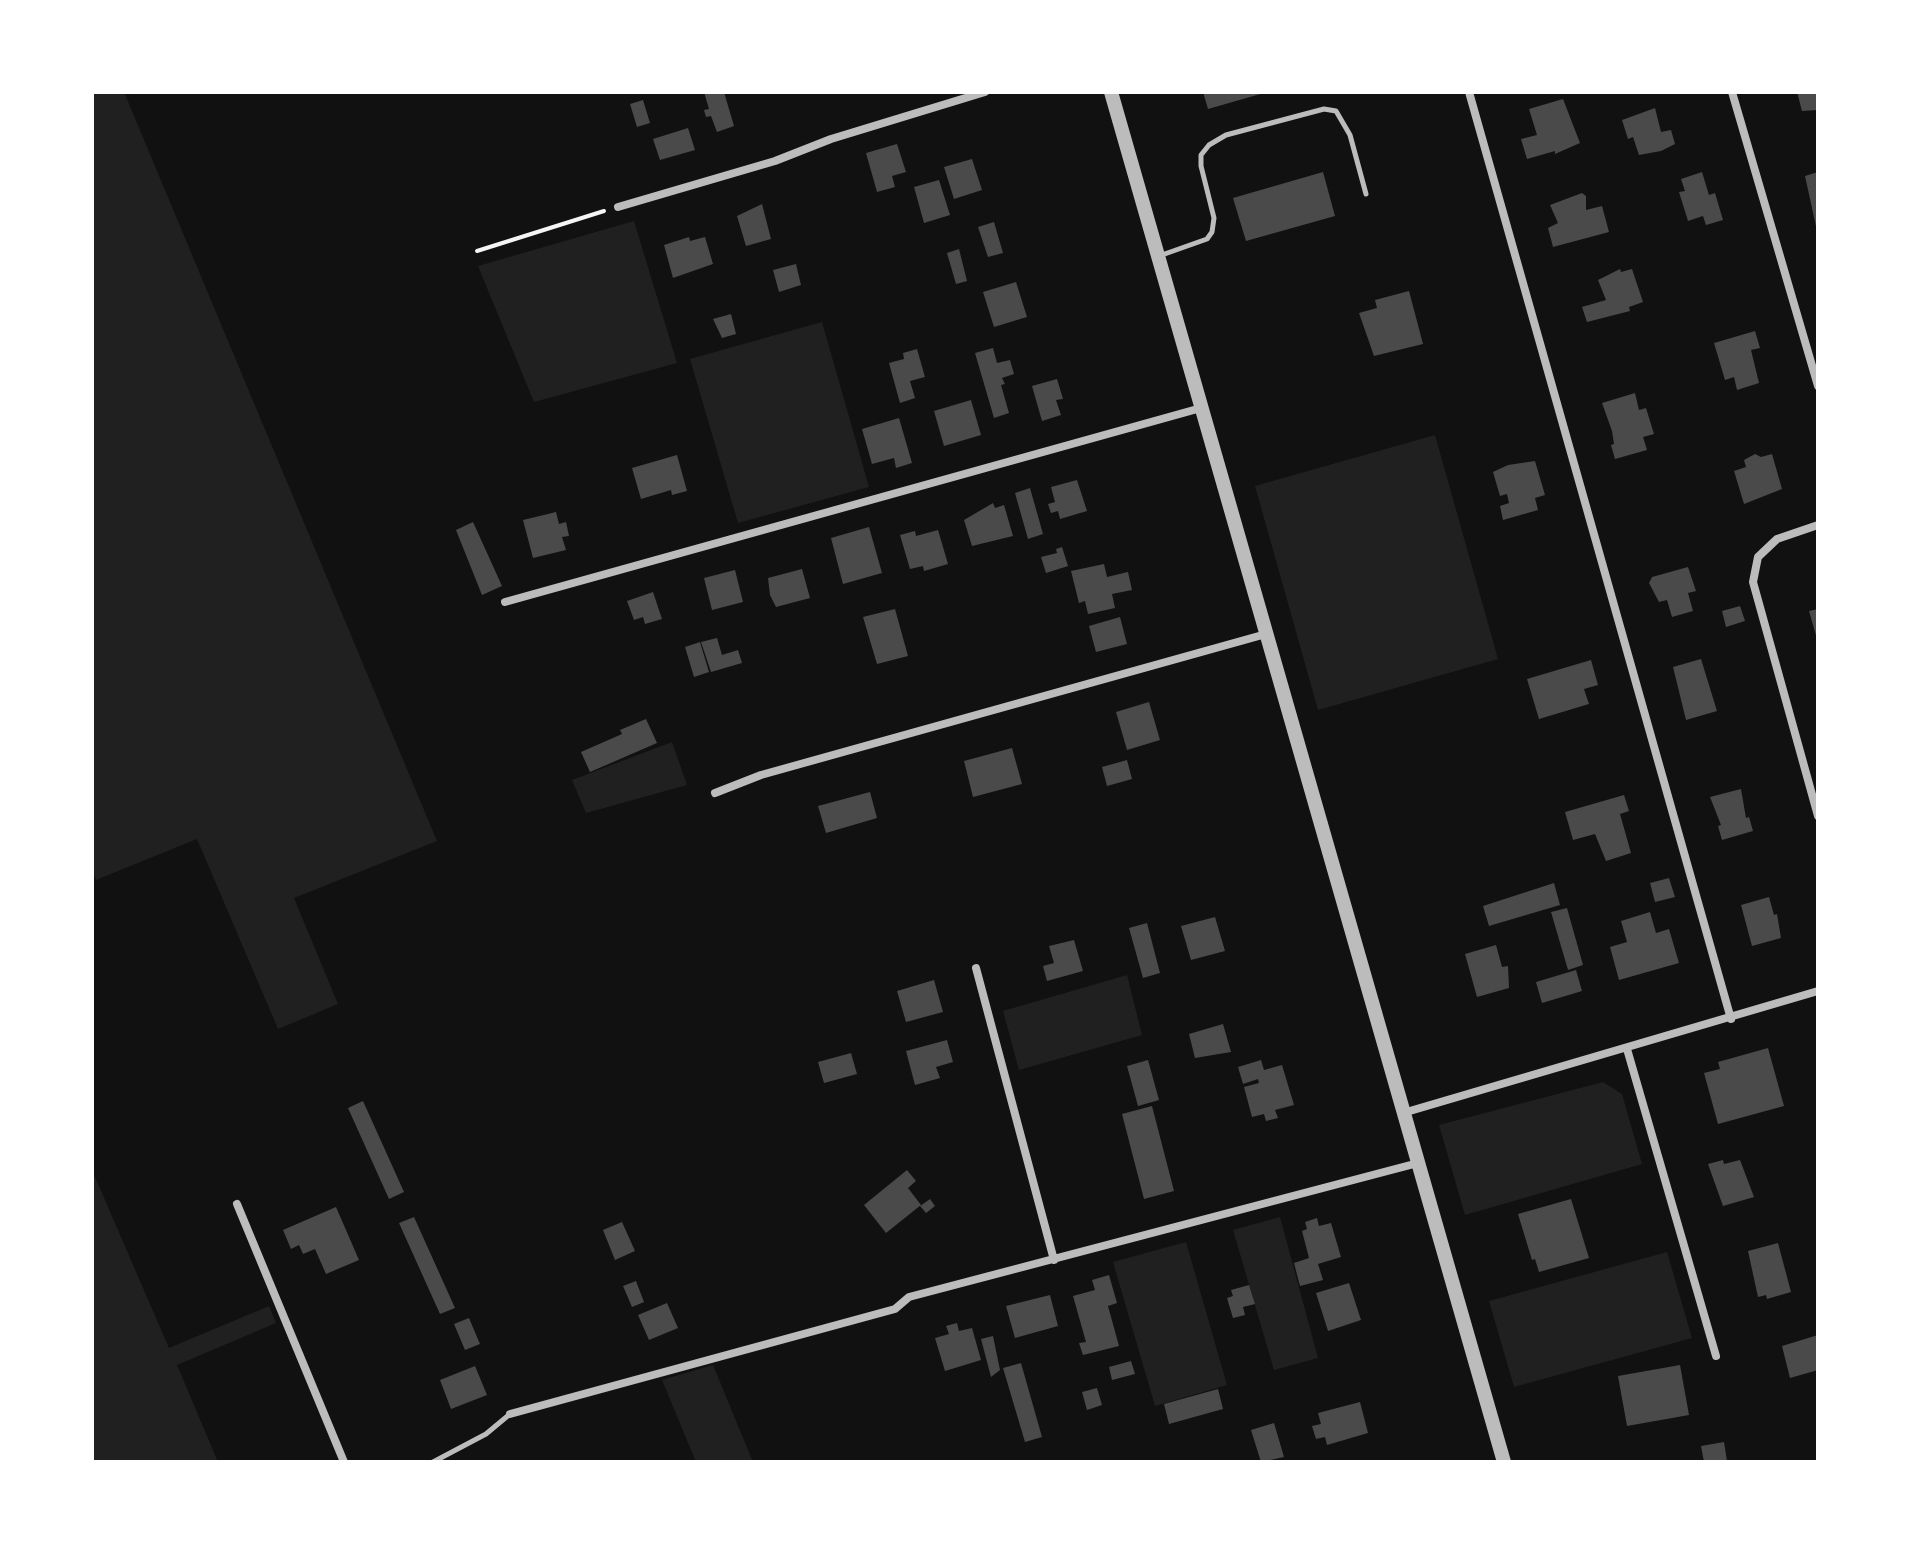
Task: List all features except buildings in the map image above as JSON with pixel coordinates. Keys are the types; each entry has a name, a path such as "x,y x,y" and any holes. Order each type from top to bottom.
{"street":[{"path":"618,207 775,161 831,139 985,92"},
{"path":"1111,92 1504,1462"},
{"path":"1469,92 1731,1019"},
{"path":"1732,92 1818,386"},
{"path":"505,602 1201,408"},
{"path":"1818,525 1777,539 1758,557 1753,582 1818,816"},
{"path":"715,793 761,775 1266,634"},
{"path":"976,968 1054,1260"},
{"path":"1403,1113 1818,991"},
{"path":"1627,1049 1716,1356"},
{"path":"510,1414 895,1309 909,1297 1418,1163"},
{"path":"237,1204 344,1462"}],"lane":[{"path":"1158,256 1207,239 1212,232 1214,218 1201,155 1209,145 1226,135 1324,109 1336,111 1350,135 1366,194"},
{"path":"433,1462 486,1434 510,1414"}],"path":[{"path":"477,251 618,207"}],"shaded area":[{"path":"92,92 124,92 437,841 294,898 338,1004 278,1029 197,839 96,880 92,870"},
{"path":"634,221 677,363 534,402 478,266"},
{"path":"822,322 869,487 738,523 690,359"},
{"path":"1435,435 1498,659 1318,710 1255,486"},
{"path":"672,742 687,785 586,813 572,780"},
{"path":"1127,975 1142,1035 1019,1070 1003,1011"},
{"path":"1603,1082 1622,1094 1642,1164 1465,1215 1439,1125"},
{"path":"92,1170 169,1348 269,1306 276,1323 177,1365 218,1462 92,1462"},
{"path":"1280,1217 1318,1358 1274,1370 1233,1230"},
{"path":"1186,1242 1227,1385 1155,1406 1113,1262"},
{"path":"1667,1252 1692,1338 1514,1387 1489,1301"},
{"path":"713,1365 753,1462 696,1462 662,1380"}]}
